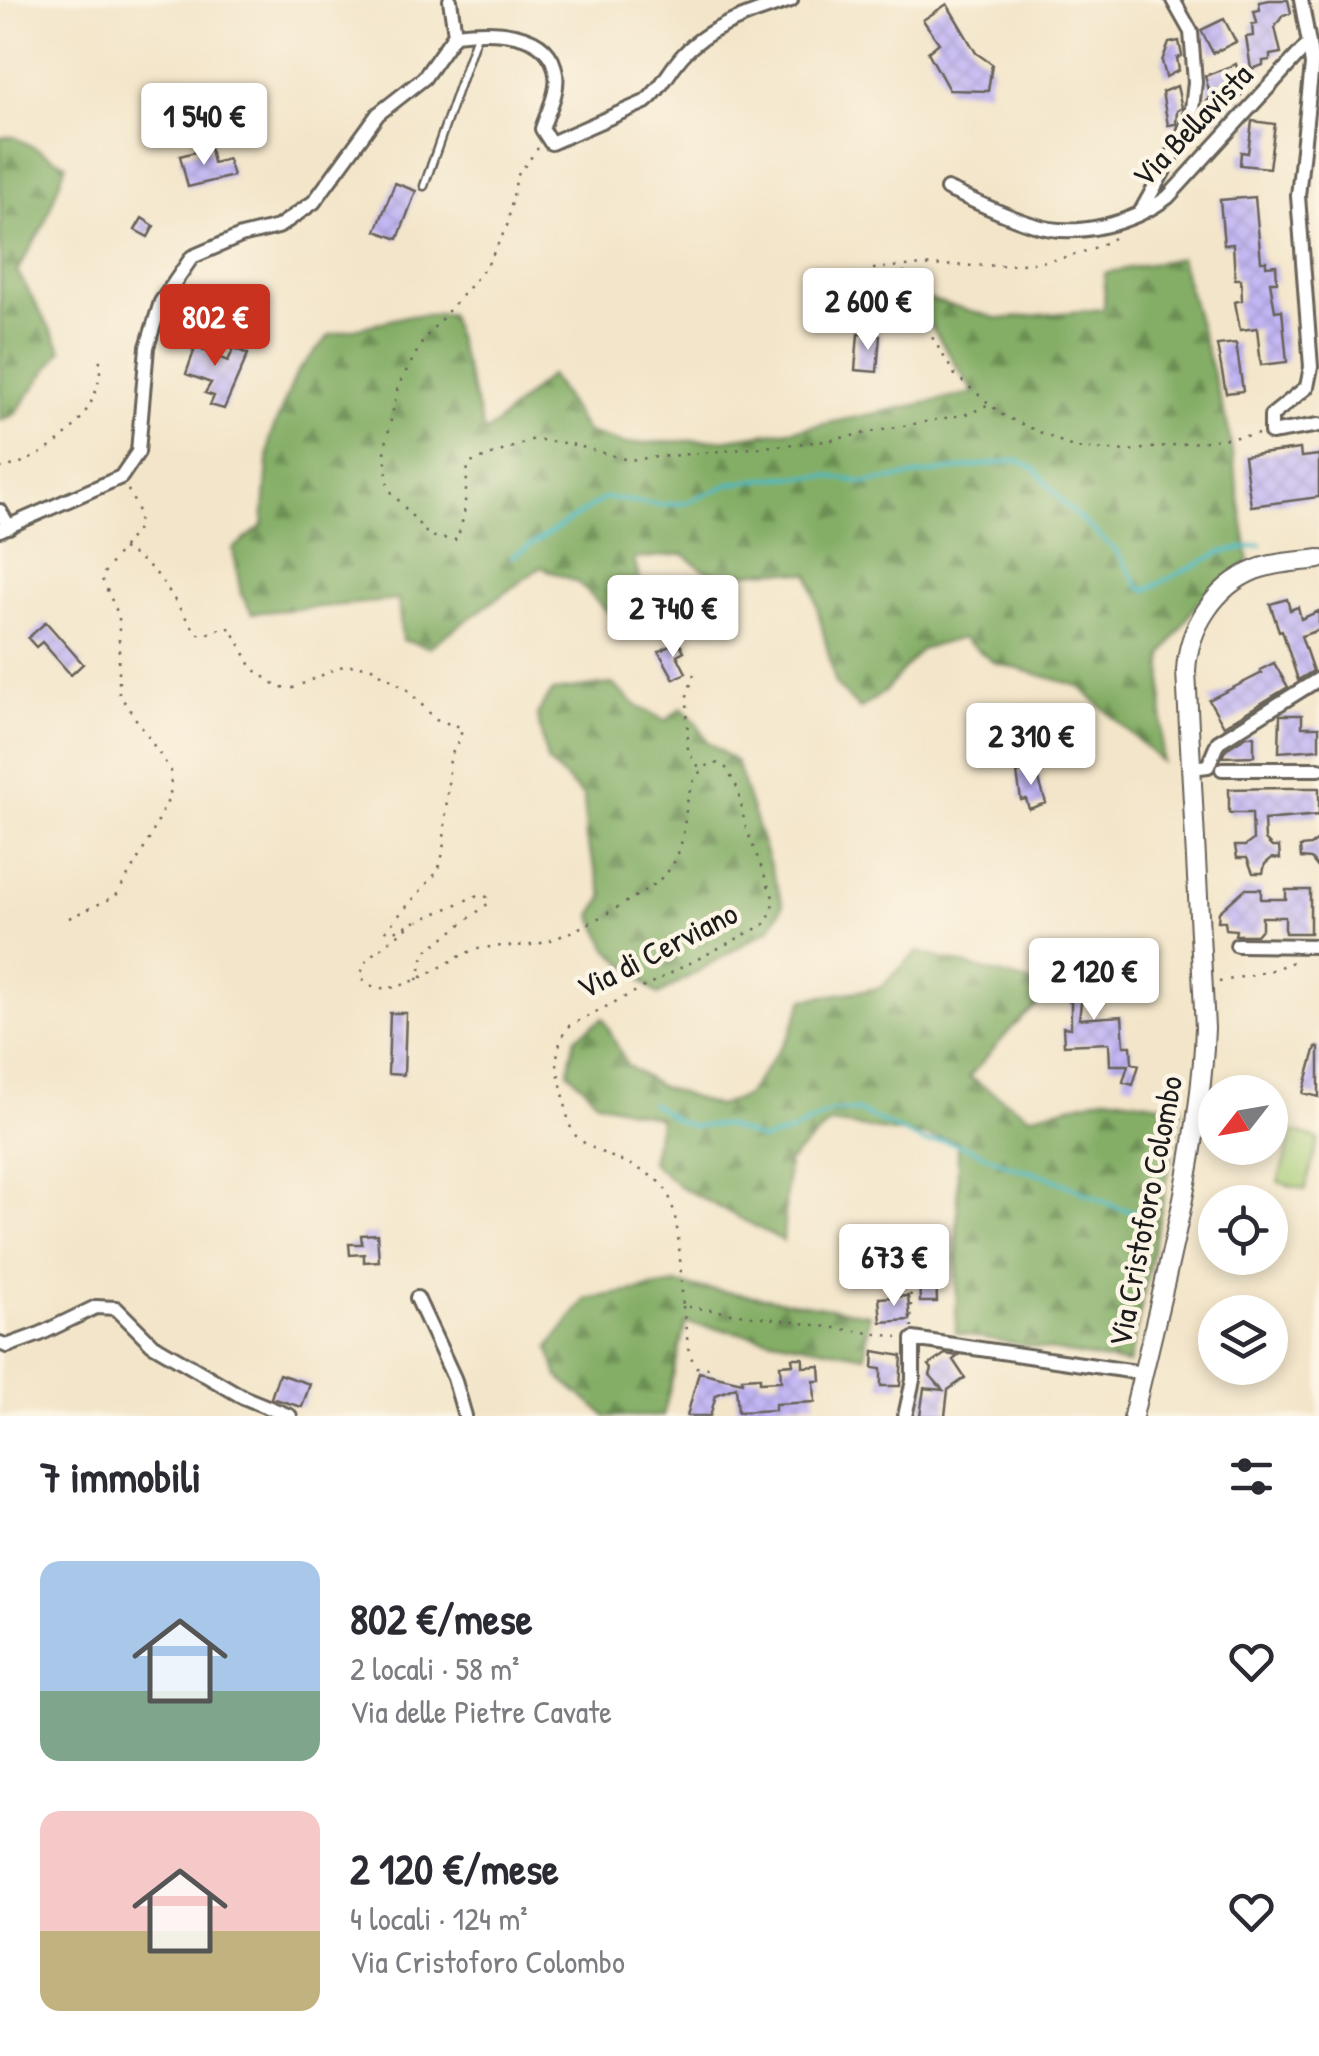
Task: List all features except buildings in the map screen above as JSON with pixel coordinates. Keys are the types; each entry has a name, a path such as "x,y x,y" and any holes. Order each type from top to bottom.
{"main road":[{"name":"Via Cristoforo Colombo","path":"1133,1416 1197,1128 1204,1072 1206,1028 1187,658 1200,620 1217,598 1255,570 1319,559"}],"street":[{"path":"0,511 4,528 121,477 138,452 147,347 161,302 192,257 241,236 278,227 314,202 378,114 424,78 455,34 450,0"},
{"path":"455,34 488,30 526,37 549,54 556,86 542,129 551,143 633,110 655,94 684,54 703,36 792,0"},
{"path":"1140,214 1182,138 1192,109 1191,32 1173,0"},
{"path":"1300,0 1312,65 1298,196 1311,366 1307,386 1271,416 1270,432 1319,425"},
{"name":"Via Bellavista","path":"947,188 1035,226 1061,230 1114,223 1140,214 1168,197 1309,44"},
{"path":"1192,768 1208,766 1218,742 1319,679"},
{"path":"1222,769 1319,770"},
{"path":"1237,944 1316,946"},
{"path":"417,1298 454,1378 465,1416"},
{"path":"0,1343 7,1346 40,1334 96,1306 116,1308 152,1344 243,1398 290,1416"},
{"path":"904,1416 912,1380 913,1339 1143,1373"}],"lane":[{"path":"424,186 478,31"}],"path":[{"path":"545,138 517,176 507,226 486,266 424,338 398,386 385,449 388,488 429,536 458,540 468,464 534,439 571,444 628,460 826,442 971,413 990,404"},
{"path":"873,269 1013,266 1060,260 1126,232 1140,214"},
{"path":"903,266 904,284 912,304 955,375 1004,416 1075,448 1128,450 1270,432"},
{"path":"0,468 30,461 80,421 99,386 99,355"},
{"path":"69,918 116,896 170,796 170,771 120,694 119,616 101,576 139,526 137,508 121,477"},
{"path":"122,549 136,555 168,584 198,634 231,628 252,668 279,687 293,688 345,665 370,667 408,690 436,720 461,727 461,738 450,758 443,853 438,871 386,930 395,931 478,895 487,897 489,904 424,952 416,980"},
{"path":"694,674 687,696 688,752 700,768"},
{"name":"Via di Cerviano","path":"416,921 368,958 360,975 367,986 374,989 416,980 489,946 534,945 562,938 659,880 683,845 692,778 700,768 714,762 726,768 738,789 746,824 774,900 767,924 567,1028 556,1048 572,1130 582,1142 647,1174 666,1190 673,1210 683,1306"},
{"path":"1224,982 1285,966 1316,946"},
{"path":"712,1368 696,1367 689,1353 683,1306 913,1339 910,1283"}],"green space":[{"path":"0,137 14,137 66,164 44,225 17,271 62,350 14,415 0,420"},
{"path":"1180,258 1228,427 1249,561 1197,603 1163,655 1162,762 1079,686 994,662 962,638 921,649 885,691 860,709 836,685 809,574 718,574 684,554 634,559 644,597 612,616 578,583 541,567 429,647 402,640 398,600 252,613 241,594 233,549 263,525 270,437 297,372 330,335 406,316 449,314 485,434 550,375 587,433 625,444 728,439 804,428 974,393 911,294 999,319 1104,309 1105,273"},
{"path":"612,684 637,706 666,721 681,708 696,722 708,742 736,762 783,905 771,928 658,995 608,949 592,915 604,896 586,840 584,797 547,761 537,714 553,691"},
{"path":"917,952 1055,989 1014,1026 969,1077 1030,1116 1107,1096 1182,1107 1129,1364 956,1333 958,1141 830,1123 788,1162 783,1241 679,1186 651,1162 660,1118 598,1102 568,1071 575,1038 603,1018 627,1065 659,1086 717,1106 746,1096 789,1036 804,999 880,988"},
{"path":"1293,1131 1319,1139 1305,1190 1278,1182 1283,1165 1288,1165"},
{"path":"676,1284 869,1314 865,1356 686,1323 663,1416 606,1416 558,1377 549,1347 586,1299"}],"waterway":[{"path":"512,557 605,498 662,505 686,503 730,484 770,478 827,476 865,483 1018,460 1035,469 1066,506 1117,552 1140,588 1146,590 1222,552 1261,545"},
{"path":"651,1103 692,1126 724,1125 762,1140 791,1132 832,1111 858,1111 926,1143 943,1141 967,1147 1118,1208 1151,1215"}]}
